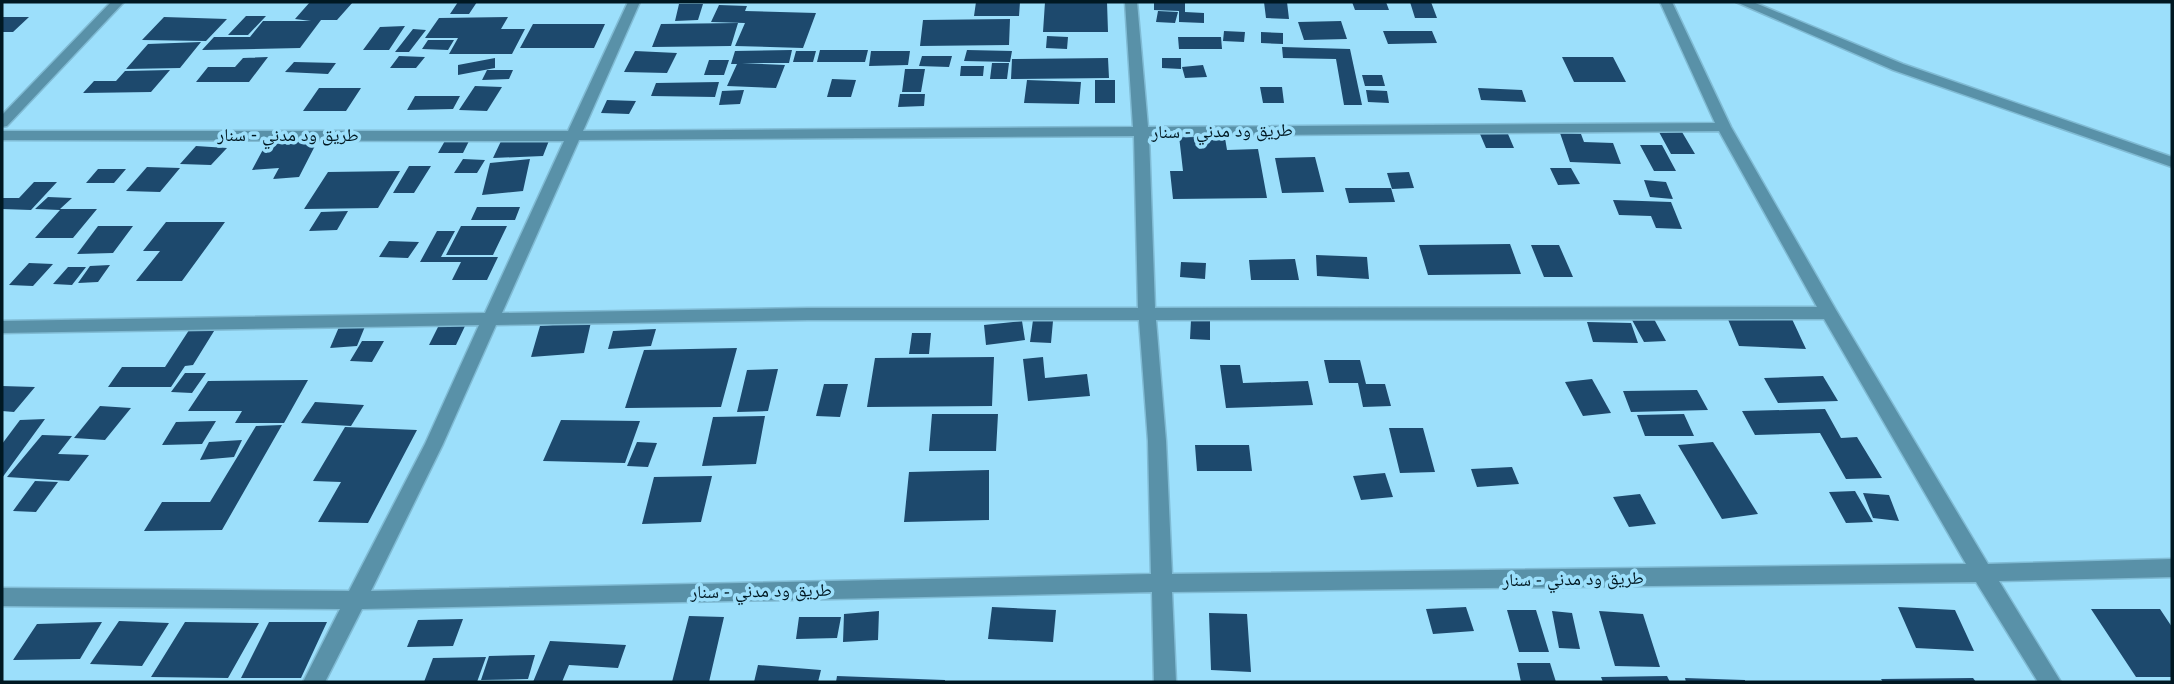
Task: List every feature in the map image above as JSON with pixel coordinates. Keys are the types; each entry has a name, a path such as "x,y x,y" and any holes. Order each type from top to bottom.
{"street":[{"path":"2,123 118,2"},
{"path":"314,682 358,600 492,317 635,2"},
{"name":"طريق ود مدني - سنار","path":"1131,2 1141,131 1147,313 1163,583 1165,682"},
{"path":"1666,2 1724,127 1829,313 1982,573 2050,682"},
{"path":"1742,2 1898,67 2172,162"},
{"name":"طريق ود مدني - سنار","path":"2,135 574,136 1724,127"},
{"path":"2,327 492,317 1829,313"},
{"name":"طريق ود مدني - سنار","path":"2,597 358,600 1163,583 1982,573 2172,568"}],"building":[{"path":"310,2 353,2 337,20 321,20 300,48 202,50 214,37 250,37 263,21 311,21 295,19"},
{"path":"458,2 477,2 469,14 450,14"},
{"path":"976,2 1020,2 1019,16 974,16"},
{"path":"1045,2 1107,2 1108,32 1043,32"},
{"path":"1154,2 1185,2 1185,12 1204,13 1204,23 1179,22 1179,11 1154,10"},
{"path":"1264,2 1287,2 1289,19 1266,18"},
{"path":"1352,2 1386,2 1389,10 1355,10"},
{"path":"1410,2 1431,2 1437,18 1415,18"},
{"path":"679,4 703,4 698,20 675,21"},
{"path":"719,5 747,6 745,11 816,13 803,48 735,46 745,23 711,22"},
{"path":"1158,11 1178,12 1175,23 1156,22"},
{"path":"246,16 266,16 248,35 228,35"},
{"path":"2,17 29,17 13,32 2,32"},
{"path":"164,17 227,19 206,41 142,40"},
{"path":"508,17 501,29 525,29 512,54 449,54 458,38 425,38 439,18"},
{"path":"1010,19 1009,45 920,46 923,20"},
{"path":"1341,21 1347,39 1304,40 1298,22"},
{"path":"738,23 731,46 652,47 661,24"},
{"path":"533,24 605,24 594,48 520,48"},
{"path":"405,26 389,50 363,50 380,27"},
{"path":"413,29 426,30 409,52 395,52"},
{"path":"1224,31 1245,32 1244,42 1223,41"},
{"path":"1383,31 1432,31 1437,43 1388,44"},
{"path":"1261,32 1283,33 1283,44 1261,43"},
{"path":"1047,36 1068,37 1067,49 1046,48"},
{"path":"1178,37 1221,37 1222,49 1179,49"},
{"path":"428,40 454,40 448,50 422,49"},
{"path":"201,42 180,68 126,69 148,44"},
{"path":"1282,47 1350,49 1362,105 1344,105 1336,59 1283,58"},
{"path":"792,50 789,63 742,63 785,65 776,88 727,86 737,64 731,64 735,51"},
{"path":"820,50 868,50 865,62 817,62"},
{"path":"967,50 1012,51 1010,62 964,61"},
{"path":"635,51 677,53 667,73 624,72"},
{"path":"796,51 816,51 813,62 793,62"},
{"path":"871,51 910,51 908,65 869,66"},
{"path":"399,56 425,57 416,68 390,68"},
{"path":"922,56 952,56 949,67 919,66"},
{"path":"268,57 249,82 196,82 208,67 235,67 243,58"},
{"path":"1562,57 1613,57 1626,82 1574,82"},
{"path":"495,58 495,68 458,75 458,65"},
{"path":"1108,58 1109,78 1011,79 1012,59"},
{"path":"1162,58 1181,58 1181,69 1162,68"},
{"path":"709,60 729,60 724,75 704,75"},
{"path":"294,62 336,63 328,74 285,72"},
{"path":"992,63 1009,63 1007,79 990,79"},
{"path":"1203,65 1207,77 1185,78 1182,67"},
{"path":"961,66 984,66 983,76 960,76"},
{"path":"905,69 925,69 921,92 902,92"},
{"path":"170,70 151,92 83,93 94,81 116,81 125,71"},
{"path":"487,70 513,70 509,79 482,80"},
{"path":"1362,75 1382,75 1385,86 1365,86"},
{"path":"832,79 856,80 851,97 827,97"},
{"path":"1027,80 1081,82 1079,104 1024,103"},
{"path":"1095,80 1115,80 1115,103 1095,103"},
{"path":"719,82 715,97 651,96 656,83"},
{"path":"475,86 502,87 487,111 459,110"},
{"path":"1260,87 1282,87 1284,103 1263,103"},
{"path":"319,88 361,88 346,111 303,111"},
{"path":"1478,88 1522,90 1526,102 1481,100"},
{"path":"744,90 740,104 719,105 722,91"},
{"path":"1366,90 1387,91 1389,103 1368,102"},
{"path":"900,94 925,94 924,106 898,107"},
{"path":"415,96 460,96 453,109 407,110"},
{"path":"607,100 636,101 629,114 601,113"},
{"path":"1659,132 1682,132 1695,154 1671,154"},
{"path":"1560,133 1581,134 1584,142 1613,143 1621,164 1570,162"},
{"path":"1480,134 1508,134 1514,148 1486,148"},
{"path":"1201,135 1201,138 1225,138 1227,150 1258,149 1267,198 1173,199 1170,171 1183,171 1179,136"},
{"path":"319,138 299,177 273,179 279,168 252,170 267,142"},
{"path":"550,138 543,156 493,158 502,139"},
{"path":"446,139 470,139 463,153 438,153"},
{"path":"1640,145 1662,145 1676,171 1654,171"},
{"path":"196,146 227,148 211,165 180,164"},
{"path":"1315,157 1324,192 1282,193 1275,158"},
{"path":"463,159 485,160 477,173 454,173"},
{"path":"530,159 523,191 482,195 490,163"},
{"path":"409,166 431,166 414,193 393,193"},
{"path":"147,167 180,168 160,192 126,191"},
{"path":"1550,168 1571,168 1580,184 1558,185"},
{"path":"98,169 126,169 114,183 86,183"},
{"path":"400,171 378,208 304,209 328,172"},
{"path":"1409,172 1414,188 1392,189 1387,173"},
{"path":"1644,180 1666,182 1673,199 1650,197"},
{"path":"34,182 57,182 31,210 2,209 2,198 19,198"},
{"path":"1345,188 1391,188 1395,202 1349,203"},
{"path":"48,197 72,198 60,209 97,209 73,238 35,238 60,210 35,209"},
{"path":"1613,200 1671,202 1682,229 1656,228 1651,216 1619,215"},
{"path":"477,207 520,207 515,220 471,220"},
{"path":"348,211 337,230 309,231 321,212"},
{"path":"166,222 225,222 182,281 136,281 160,251 143,251"},
{"path":"98,226 133,226 113,253 77,254"},
{"path":"461,226 507,226 493,255 446,255"},
{"path":"437,231 455,231 441,257 498,257 487,280 452,280 461,262 420,262"},
{"path":"389,241 419,242 408,258 379,257"},
{"path":"1510,244 1521,274 1428,275 1419,245"},
{"path":"1531,245 1559,245 1573,277 1544,277"},
{"path":"1316,255 1367,257 1369,279 1317,276"},
{"path":"1295,259 1299,280 1251,280 1249,260"},
{"path":"1181,262 1206,263 1205,279 1180,277"},
{"path":"29,263 53,264 33,286 9,285"},
{"path":"110,265 98,282 78,283 90,266"},
{"path":"68,267 86,267 72,285 53,284"},
{"path":"1727,317 1792,319 1806,349 1739,346"},
{"path":"1654,319 1666,341 1644,342 1632,320"},
{"path":"1033,320 1053,321 1051,343 1030,342"},
{"path":"1191,320 1210,321 1210,340 1190,339"},
{"path":"1022,321 1025,340 986,345 984,325"},
{"path":"591,322 584,353 531,357 540,326"},
{"path":"1587,322 1631,323 1638,343 1593,342"},
{"path":"219,323 193,365 185,366 171,387 108,387 122,367 165,367 193,324"},
{"path":"366,324 357,346 330,348 339,327"},
{"path":"439,325 465,326 456,345 429,345"},
{"path":"656,329 651,346 608,349 613,331"},
{"path":"912,333 931,333 929,354 909,354"},
{"path":"362,341 384,341 372,362 350,361"},
{"path":"737,348 721,407 625,408 644,350"},
{"path":"994,357 992,406 867,407 875,358"},
{"path":"1043,357 1045,378 1087,374 1090,396 1028,401 1023,359"},
{"path":"1324,360 1360,360 1366,384 1385,384 1391,406 1363,407 1358,383 1329,383"},
{"path":"1220,365 1240,365 1243,383 1308,381 1313,405 1226,408"},
{"path":"778,369 768,411 737,412 747,370"},
{"path":"185,373 206,373 192,393 171,392"},
{"path":"1823,376 1838,401 1778,403 1764,378"},
{"path":"1592,379 1611,413 1583,416 1565,382"},
{"path":"308,380 284,423 235,423 242,411 188,411 208,381"},
{"path":"824,384 848,384 840,417 816,416"},
{"path":"2,386 35,387 14,412 2,411"},
{"path":"1697,390 1708,410 1631,412 1623,391"},
{"path":"315,402 364,405 351,426 301,423"},
{"path":"100,406 131,408 105,440 74,438"},
{"path":"1825,409 1841,438 1857,437 1882,478 1846,479 1820,433 1755,435 1742,411"},
{"path":"932,414 998,414 996,451 929,451"},
{"path":"1684,414 1694,436 1645,436 1637,415"},
{"path":"765,416 756,464 702,466 713,417"},
{"path":"45,419 2,478 2,444 20,420"},
{"path":"561,420 640,421 625,463 543,461"},
{"path":"216,421 202,444 162,445 176,422"},
{"path":"282,425 222,530 144,531 162,502 210,502 256,426"},
{"path":"345,427 417,430 368,523 318,522 341,482 313,481"},
{"path":"1389,428 1423,428 1435,472 1400,473"},
{"path":"42,435 72,436 58,454 89,455 69,481 7,477"},
{"path":"242,440 234,457 200,460 209,442"},
{"path":"637,442 657,443 648,467 627,466"},
{"path":"1713,442 1758,514 1722,519 1678,445"},
{"path":"1195,445 1249,445 1252,471 1197,471"},
{"path":"1512,467 1519,484 1477,487 1471,469"},
{"path":"989,470 989,520 904,522 909,472"},
{"path":"1385,473 1393,497 1361,500 1353,476"},
{"path":"712,476 701,522 642,524 654,477"},
{"path":"35,481 58,482 36,512 13,511"},
{"path":"1855,491 1873,522 1846,523 1829,492"},
{"path":"1863,493 1889,495 1899,521 1873,518"},
{"path":"1640,494 1656,524 1629,527 1613,497"},
{"path":"992,607 1056,610 1053,642 988,639"},
{"path":"1466,607 1474,631 1433,634 1426,609"},
{"path":"1898,607 1955,610 1974,651 1916,648"},
{"path":"2091,609 2160,609 2172,627 2172,677 2136,677"},
{"path":"1507,610 1536,610 1549,652 1519,652"},
{"path":"879,611 878,640 843,642 844,614"},
{"path":"1552,611 1572,613 1580,649 1559,648"},
{"path":"1599,611 1643,614 1660,667 1615,666"},
{"path":"1209,613 1247,614 1251,672 1211,670"},
{"path":"689,616 724,617 709,682 672,682"},
{"path":"799,617 841,617 837,638 796,639"},
{"path":"463,619 453,646 407,647 418,620"},
{"path":"119,621 169,623 142,666 90,664"},
{"path":"102,622 80,659 13,660 37,624"},
{"path":"185,622 259,623 228,678 151,677"},
{"path":"269,622 327,622 301,678 241,678"},
{"path":"550,641 626,645 618,668 569,665 562,682 533,682"},
{"path":"535,655 528,679 481,680 489,656"},
{"path":"486,657 477,682 424,682 433,658"},
{"path":"1517,663 1550,663 1556,682 1521,682"},
{"path":"758,665 821,670 818,682 754,682"},
{"path":"837,676 945,680 945,682 836,682"},
{"path":"1667,676 1670,682 1603,682 1601,677"},
{"path":"1685,678 1745,680 1745,682 1686,682"},
{"path":"1973,678 1976,682 1883,682 1881,679"}]}
